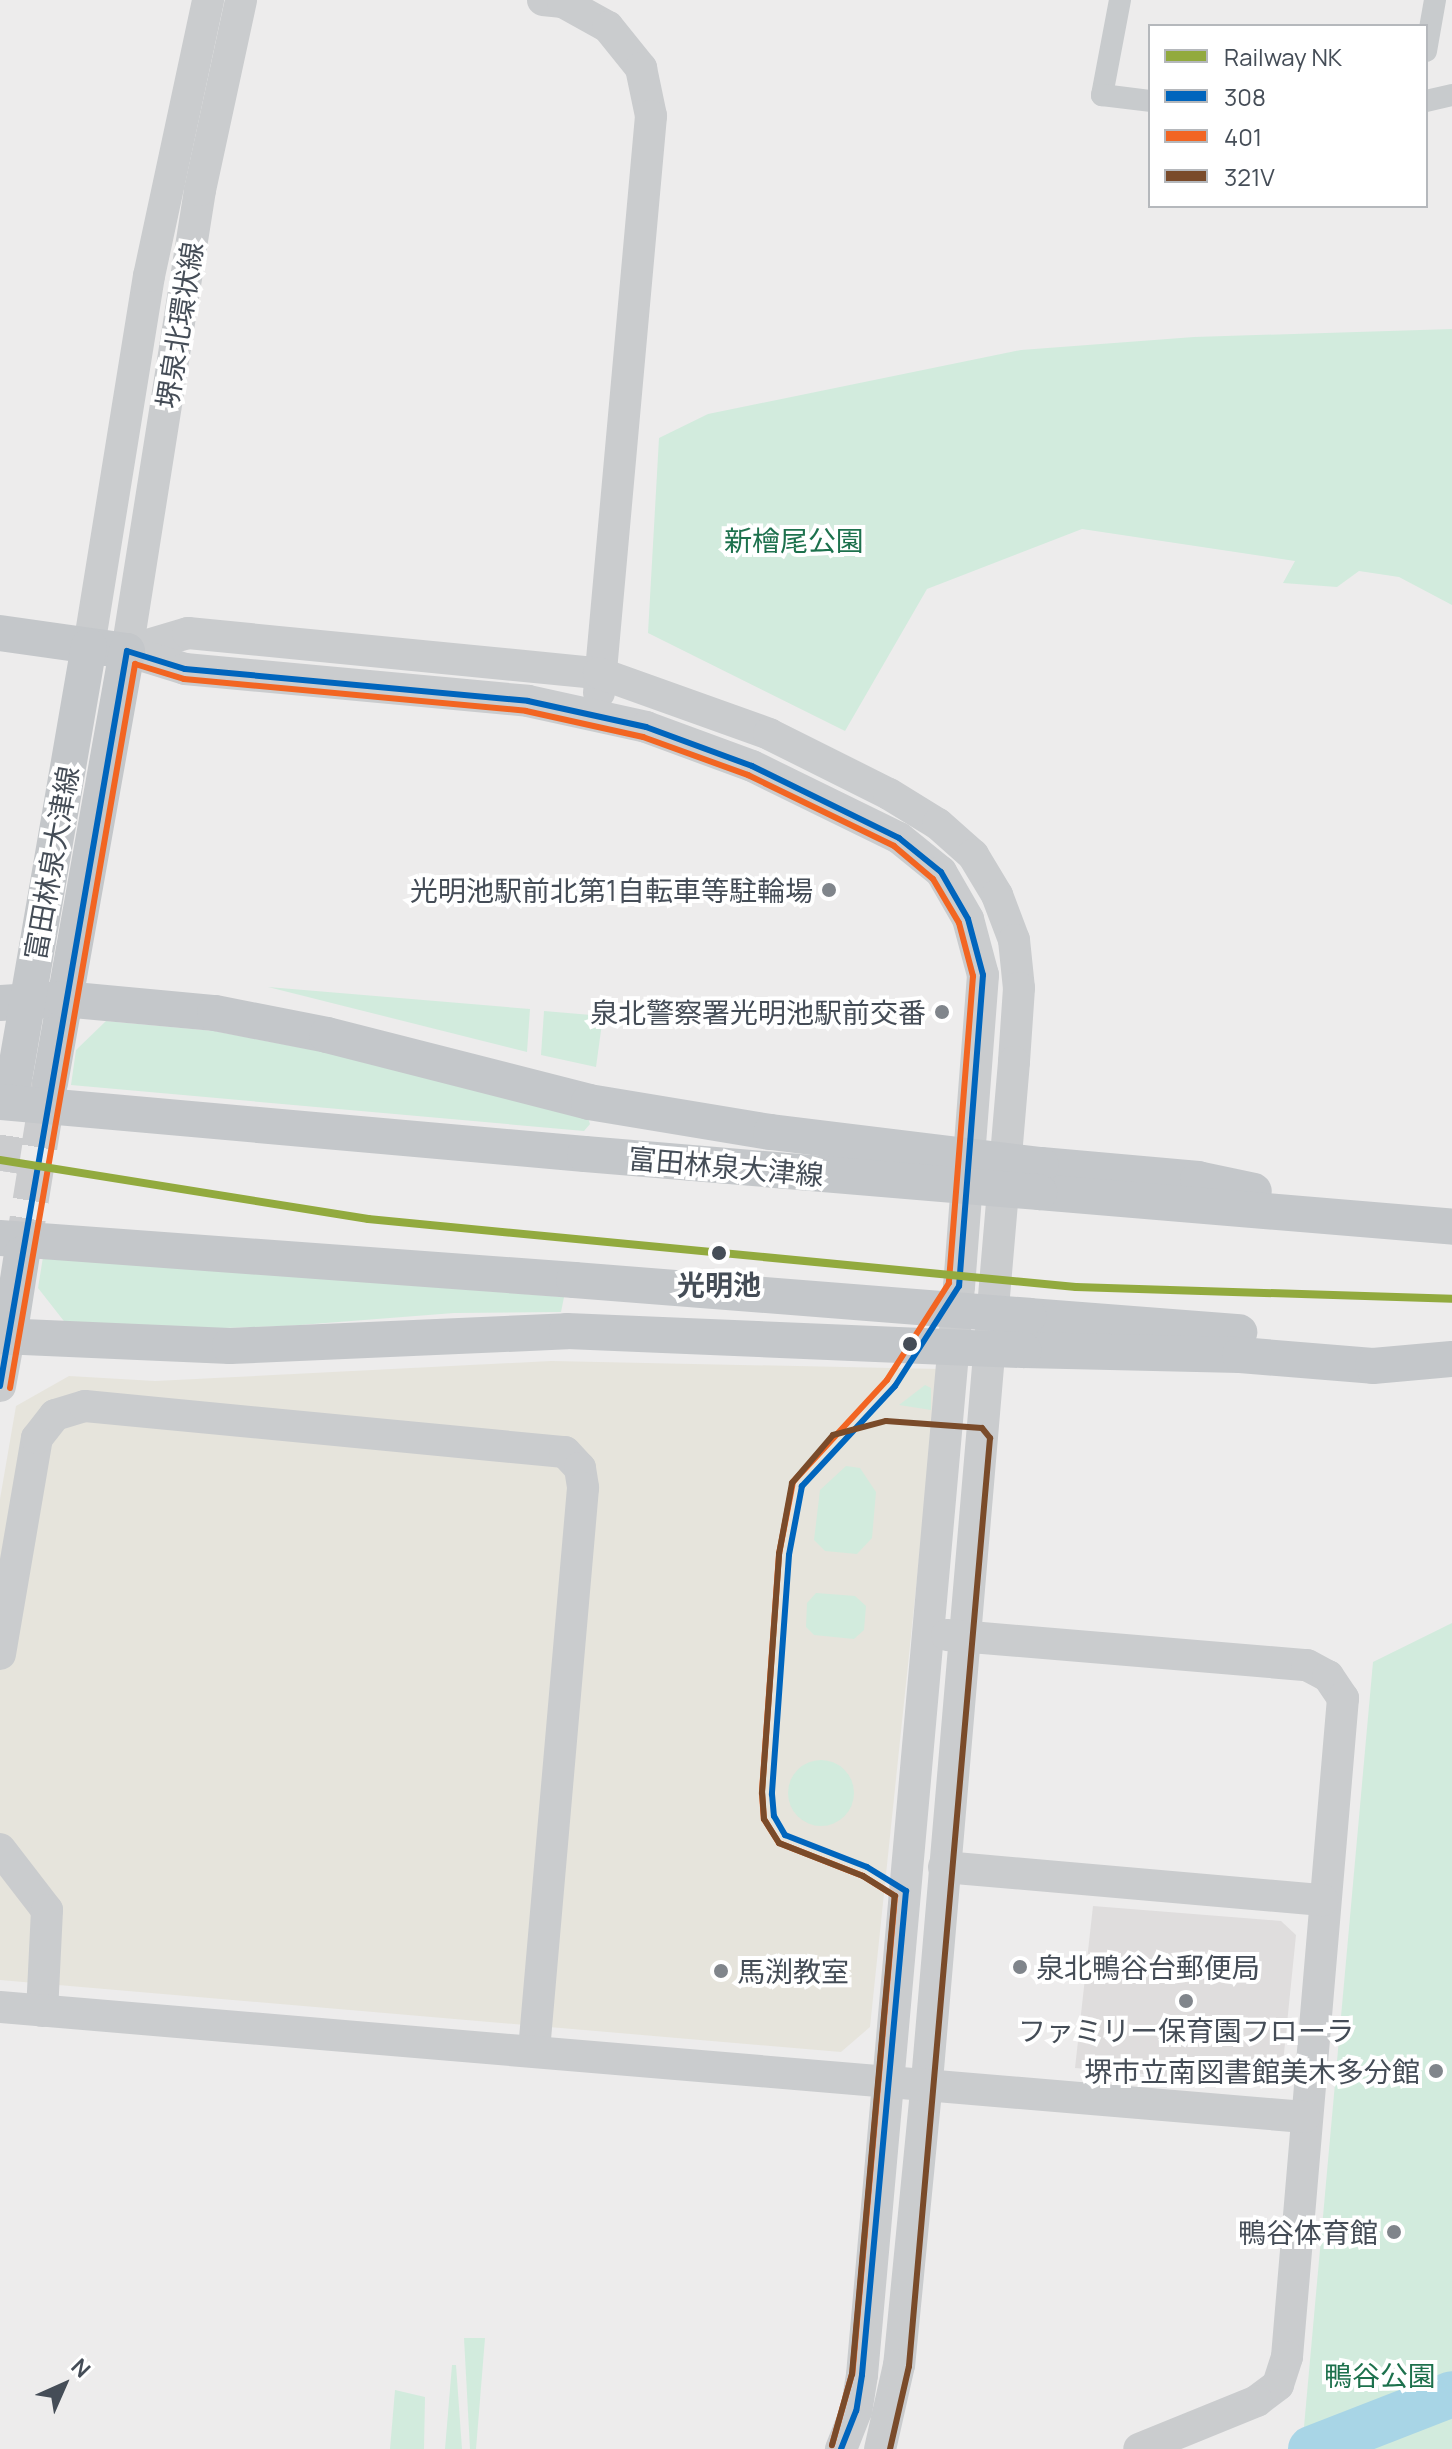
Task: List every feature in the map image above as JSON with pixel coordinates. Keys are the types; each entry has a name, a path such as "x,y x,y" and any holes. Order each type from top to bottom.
{"main road":[{"path":"0,633 127,651"},
{"name":"富田林泉大津線","path":"89,646 13,1003 7,1091 585,1154 1040,1179 1438,1226"},
{"name":"富田林泉大津線","path":"50,1082 127,651"},
{"path":"13,1003 63,999 243,1018 589,1102 1040,1179"},
{"path":"1452,1348 1026,1333 567,1331 230,1346 4,1336 11,1246 574,1280 1026,1333 1373,1366 1452,1359"}],"street":[{"name":"堺泉北環状線","path":"89,646 149,276 208,0"},
{"name":"堺泉北環状線","path":"127,651 200,190 241,0"},
{"path":"543,0 563,2 608,27 641,68 651,116 599,673 600,715"},
{"path":"1120,0 1102,95 1148,101"},
{"path":"1428,40 1435,0"},
{"path":"1428,101 1452,95"},
{"path":"127,651 188,633 599,673 769,734 938,824 973,855 1014,940 1017,1017 966,1637 899,2365 884,2447"},
{"path":"127,651 185,669 528,701 600,715 752,766 899,838 941,872 968,919 983,975 862,2375 856,2411 841,2449"},
{"path":"0,1386 4,1336"},
{"path":"0,1654 37,1438 55,1415 85,1406 565,1452 580,1468 583,1488 534,2050"},
{"path":"928,1633 1307,1665 1328,1676 1343,1698 1304,2117 1287,2357 1278,2385 1257,2401 1139,2449"},
{"path":"0,1849 47,1910 42,2011"},
{"path":"944,1867 1323,1900"},
{"path":"0,2007 927,2081 1304,2117"}],"shaded area":[{"path":"551,1361 939,1369 870,2027 841,2052 0,1980 0,1499 16,1406 69,1376 155,1381"},
{"name":"ファミリー保育園フローラ","path":"1093,1906 1281,1921 1296,1935 1282,2073 1268,2085 1075,2068"}],"green space":[{"name":"新檜尾公園","path":"1452,329 1452,605 1399,577 1359,571 1337,587 1283,583 1295,561 1082,529 927,589 845,731 648,633 659,438 708,414 1021,350 1194,337"},
{"path":"268,987 530,1009 527,1052"},
{"path":"544,1011 603,1016 596,1067 541,1055"},
{"path":"106,1021 214,1031 324,1052 587,1115 590,1124 584,1131 71,1085 76,1050"},
{"path":"43,1257 564,1297 561,1312 454,1313 287,1326 154,1330 67,1325 38,1288"},
{"path":"925,1385 931,1388 931,1410 899,1405"},
{"path":"846,1466 860,1468 876,1492 872,1538 857,1554 825,1551 814,1540 820,1490"},
{"path":"816,1593 855,1596 866,1606 864,1630 854,1639 814,1635 806,1627 807,1603"},
{"name":"鴨谷公園","path":"1452,1623 1452,2449 1302,2449 1373,1662"},
{"path":"821,1760 834,1763 844,1770 851,1780 854,1793 851,1806 844,1816 834,1823 821,1826 808,1823 798,1816 791,1806 788,1793 791,1780 798,1770 808,1763"},
{"path":"464,2338 485,2338 476,2449 470,2449"},
{"path":"452,2365 456,2365 462,2449 445,2449"},
{"path":"395,2390 425,2397 424,2449 390,2449"}],"waterway":[{"path":"1311,2449 1452,2394"}],"tunnel":[{"path":"0,1171 14,1080"},
{"path":"22,1254 50,1082"}],"rail line":[{"name":"NK","path":"0,1160 368,1219 1076,1287 1452,1299"}],"transit line":[{"name":"308","path":"0,1386 127,651 185,669 528,701 646,727 752,766 899,838 941,872 968,919 983,975 959,1286 895,1386 802,1486 789,1555 772,1794 774,1816 785,1835 867,1867 906,1891 862,2375 856,2411 841,2449"},
{"name":"401","path":"10,1388 135,664 184,679 526,711 643,737 748,775 894,846 933,879 959,923 973,976 949,1283 887,1380 793,1482 779,1554 762,1793 764,1819 779,1843 863,1876 895,1896 852,2374 832,2445"},
{"name":"321V","path":"832,2445 852,2374 895,1896 863,1876 779,1843 764,1819 762,1793 779,1554 792,1483 833,1435 886,1421 982,1428 990,1438 909,2366 890,2449"}],"place":[{"name":"光明池駅前北第1自転車等駐輪場","path":"829,890"},
{"name":"泉北警察署光明池駅前交番","path":"942,1012"},
{"name":"光明池","path":"719,1253"},
{"name":"泉北鴨谷台郵便局","path":"1020,1967"},
{"name":"馬渕教室","path":"721,1971"},
{"name":"ファミリー保育園フローラ","path":"1186,2001"},
{"name":"堺市立南図書館美木多分館","path":"1436,2071"},
{"name":"鴨谷体育館","path":"1394,2232"}]}
